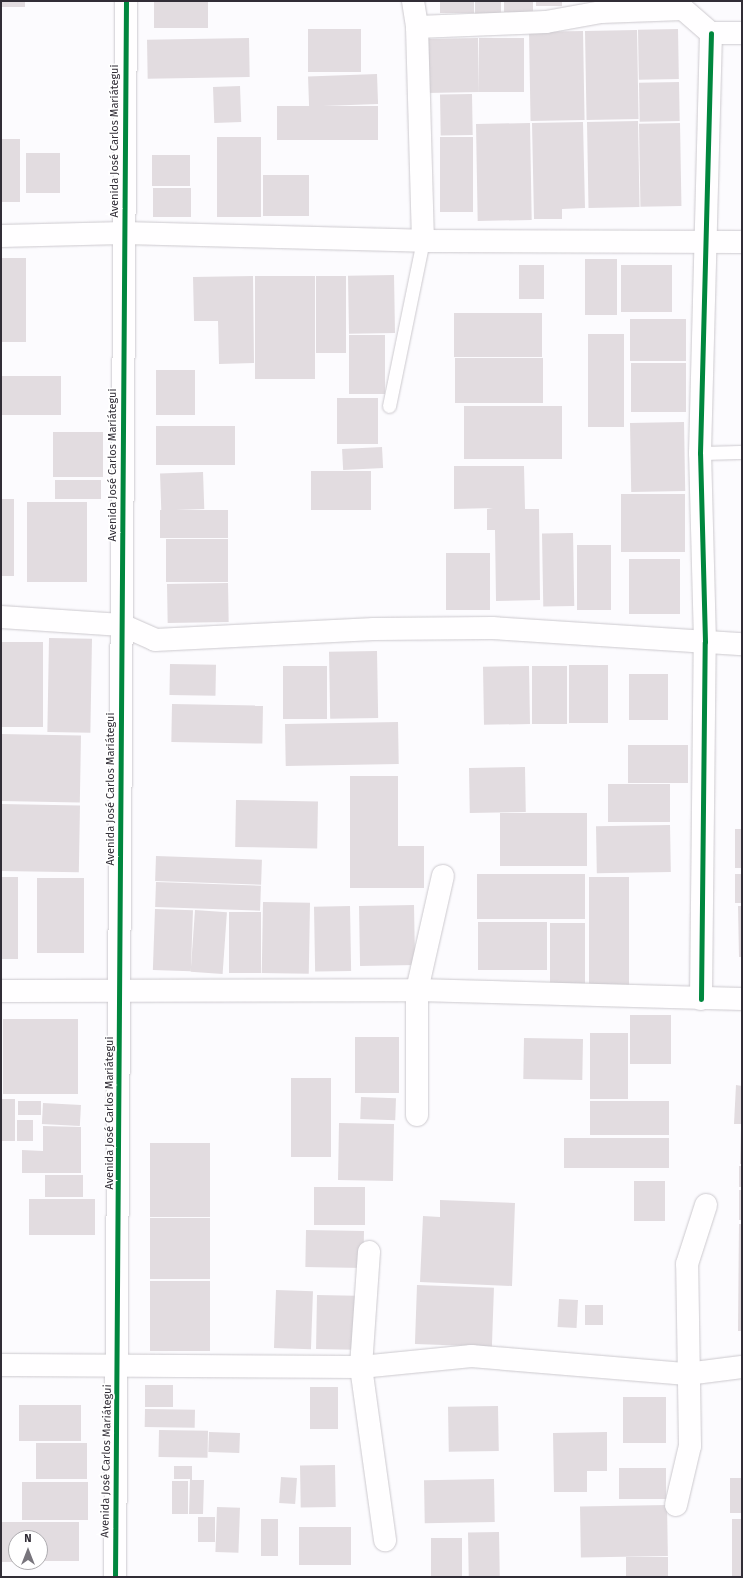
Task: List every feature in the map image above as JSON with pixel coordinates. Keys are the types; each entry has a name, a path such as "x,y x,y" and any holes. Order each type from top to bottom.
{"street":[{"name":"Avenida José Carlos Mariátegui","path":"115,1577 119,1366 126,1"},
{"path":"413,1 417,27 423,241"},
{"path":"417,27 546,22 601,12 683,9 711,33 742,33"},
{"path":"701,999 705,642 700,453 708,242 711,33"},
{"path":"1,236 124,234 423,241 742,242"},
{"path":"1,617 122,625 155,640 374,629 492,628 742,644"},
{"path":"417,1115 417,990 443,876"},
{"path":"1,991 120,992 417,990 742,999"},
{"path":"676,1505 690,1446 687,1374 687,1264 706,1205"},
{"path":"369,1252 361,1367 386,1540"},
{"path":"1,1365 361,1367 471,1356 687,1374 742,1367"}],"lane":[{"path":"389,406 423,241"},
{"path":"700,453 742,452"}],"building":[{"path":"1,1 25,1 25,7 1,7"},
{"path":"154,1 208,1 208,28 154,28"},
{"path":"440,1 474,1 474,13 440,13"},
{"path":"475,1 501,1 501,14 475,14"},
{"path":"504,1 533,1 533,12 504,12"},
{"path":"536,1 562,1 562,6 536,6"},
{"path":"308,29 361,29 361,72 308,72"},
{"path":"678,29 679,79 639,80 638,30"},
{"path":"637,30 639,119 587,120 585,31"},
{"path":"583,31 585,120 531,121 529,32"},
{"path":"249,38 250,77 148,79 147,40"},
{"path":"478,38 479,92 427,93 426,39"},
{"path":"478,38 479,92 427,93 426,39"},
{"path":"377,74 378,104 309,106 308,76"},
{"path":"679,82 680,121 640,122 639,83"},
{"path":"240,86 241,122 214,123 213,87"},
{"path":"472,94 473,135 441,136 440,95"},
{"path":"277,106 378,106 378,140 277,140"},
{"path":"638,121 640,207 589,208 587,122"},
{"path":"583,122 585,208 562,209 562,219 534,219 532,123"},
{"path":"530,123 532,220 478,221 476,124"},
{"path":"680,123 681,206 640,207 639,124"},
{"path":"217,137 261,137 261,217 217,217"},
{"path":"440,137 473,137 473,212 440,212"},
{"path":"1,139 20,139 20,202 1,202"},
{"path":"26,153 60,153 60,193 26,193"},
{"path":"152,155 190,155 190,186 152,186"},
{"path":"263,175 309,175 309,216 263,216"},
{"path":"153,188 191,188 191,217 153,217"},
{"path":"1,258 26,258 26,342 1,342"},
{"path":"585,259 617,259 617,315 585,315"},
{"path":"519,265 544,265 544,299 519,299"},
{"path":"621,265 672,265 672,312 621,312"},
{"path":"394,275 395,333 349,334 348,276"},
{"path":"253,276 254,363 219,364 218,321 194,321 193,277"},
{"path":"255,276 315,276 315,379 255,379"},
{"path":"316,276 346,276 346,353 316,353"},
{"path":"454,313 542,313 542,357 454,357"},
{"path":"630,319 686,319 686,361 630,361"},
{"path":"588,334 624,334 624,427 588,427"},
{"path":"349,335 385,335 385,394 349,394"},
{"path":"455,358 543,358 543,403 455,403"},
{"path":"631,363 686,363 686,412 631,412"},
{"path":"156,370 195,370 195,415 156,415"},
{"path":"1,376 61,376 61,415 1,415"},
{"path":"337,398 378,398 378,444 337,444"},
{"path":"464,406 562,406 562,459 464,459"},
{"path":"684,422 685,491 631,492 630,423"},
{"path":"156,426 235,426 235,465 156,465"},
{"path":"53,432 103,432 103,477 53,477"},
{"path":"382,447 383,468 343,470 342,449"},
{"path":"454,466 524,466 525,509 539,509 540,600 496,601 495,530 487,530 487,509 493,508 454,509"},
{"path":"311,471 371,471 371,510 311,510"},
{"path":"203,472 204,509 161,510 160,474"},
{"path":"55,480 101,480 101,499 55,499"},
{"path":"621,494 685,494 685,552 621,552"},
{"path":"1,499 14,499 14,576 1,576"},
{"path":"27,502 87,502 87,582 27,582"},
{"path":"160,510 228,510 228,538 160,538"},
{"path":"573,533 574,606 543,607 542,534"},
{"path":"166,539 228,539 228,582 166,582"},
{"path":"577,545 611,545 611,610 577,610"},
{"path":"446,553 490,553 490,610 446,610"},
{"path":"629,559 680,559 680,614 629,614"},
{"path":"228,583 229,622 168,623 167,584"},
{"path":"49,638 92,639 90,733 47,732"},
{"path":"1,642 43,642 43,727 1,727"},
{"path":"377,651 378,718 330,719 329,652"},
{"path":"170,664 216,665 215,696 169,695"},
{"path":"569,665 608,665 608,723 569,723"},
{"path":"283,666 327,666 327,719 283,719"},
{"path":"529,666 530,724 484,725 483,667"},
{"path":"532,666 567,666 567,724 532,724"},
{"path":"629,674 668,674 668,720 629,720"},
{"path":"172,704 263,706 262,744 171,742"},
{"path":"398,722 399,764 286,766 285,724"},
{"path":"1,734 81,735 80,802 1,801"},
{"path":"628,745 688,745 688,783 628,783"},
{"path":"525,767 526,812 470,813 469,768"},
{"path":"350,776 398,776 398,846 350,846"},
{"path":"608,784 670,784 670,822 608,822"},
{"path":"236,800 318,801 317,848 235,847"},
{"path":"1,804 80,805 79,872 1,871"},
{"path":"500,813 587,813 587,866 500,866"},
{"path":"670,825 671,872 597,873 596,826"},
{"path":"735,829 742,829 742,868 735,868"},
{"path":"350,846 424,846 424,888 350,888"},
{"path":"156,856 262,860 261,885 155,881"},
{"path":"477,874 585,874 585,919 477,919"},
{"path":"735,874 742,874 742,903 735,903"},
{"path":"1,877 18,877 18,959 1,959"},
{"path":"589,877 629,877 629,985 589,985"},
{"path":"37,878 84,878 84,953 37,953"},
{"path":"156,882 261,886 260,911 155,907"},
{"path":"263,902 310,903 309,974 262,973"},
{"path":"414,905 415,965 360,966 359,906"},
{"path":"350,906 351,971 315,972 314,907"},
{"path":"738,906 742,906 742,957 739,957"},
{"path":"155,909 193,910 191,971 153,970"},
{"path":"195,910 227,912 223,974 191,972"},
{"path":"229,912 261,912 261,973 229,973"},
{"path":"478,922 547,922 547,970 478,970"},
{"path":"550,923 585,923 585,985 550,985"},
{"path":"630,1015 671,1015 671,1064 630,1064"},
{"path":"3,1019 78,1019 78,1094 3,1094"},
{"path":"590,1033 628,1033 628,1099 590,1099"},
{"path":"355,1037 399,1037 399,1093 355,1093"},
{"path":"524,1038 583,1039 582,1080 523,1079"},
{"path":"291,1078 331,1078 331,1157 291,1157"},
{"path":"736,1085 742,1086 742,1124 734,1124"},
{"path":"361,1097 396,1098 395,1120 360,1119"},
{"path":"1,1099 15,1099 15,1141 1,1141"},
{"path":"18,1101 41,1101 41,1115 18,1115"},
{"path":"590,1101 669,1101 669,1135 590,1135"},
{"path":"43,1103 81,1105 80,1126 42,1124"},
{"path":"17,1120 33,1120 33,1141 17,1141"},
{"path":"339,1123 394,1124 393,1181 338,1180"},
{"path":"43,1126 81,1127 81,1173 22,1173 22,1150 43,1151"},
{"path":"741,1127 742,1164 740,1164"},
{"path":"564,1138 669,1138 669,1168 564,1168"},
{"path":"150,1143 210,1143 210,1217 150,1217"},
{"path":"739,1166 742,1166 742,1187 739,1187"},
{"path":"45,1175 83,1175 83,1197 45,1197"},
{"path":"634,1181 665,1181 665,1221 634,1221"},
{"path":"314,1187 365,1187 365,1225 314,1225"},
{"path":"739,1190 742,1190 742,1220 739,1220"},
{"path":"29,1199 95,1199 95,1235 29,1235"},
{"path":"440,1200 515,1203 512,1286 420,1282 423,1216 440,1217"},
{"path":"150,1218 210,1218 210,1279 150,1279"},
{"path":"739,1224 742,1224 742,1331 738,1331"},
{"path":"306,1230 364,1231 363,1268 305,1267"},
{"path":"150,1281 210,1281 210,1351 150,1351"},
{"path":"417,1285 494,1288 492,1347 415,1344"},
{"path":"276,1290 313,1291 311,1349 274,1348"},
{"path":"317,1295 356,1296 355,1350 316,1349"},
{"path":"559,1299 578,1300 577,1328 558,1327"},
{"path":"585,1305 603,1305 603,1325 585,1325"},
{"path":"145,1385 173,1385 173,1407 145,1407"},
{"path":"310,1387 338,1387 338,1429 310,1429"},
{"path":"623,1397 666,1397 666,1443 623,1443"},
{"path":"19,1405 81,1405 81,1441 19,1441"},
{"path":"498,1406 499,1451 449,1452 448,1407"},
{"path":"145,1409 195,1410 195,1428 145,1427"},
{"path":"159,1430 208,1431 208,1458 159,1457"},
{"path":"209,1432 240,1433 239,1453 208,1452"},
{"path":"607,1432 607,1471 587,1471 587,1492 554,1492 553,1433"},
{"path":"36,1443 87,1443 87,1479 36,1479"},
{"path":"335,1465 336,1507 301,1508 300,1466"},
{"path":"174,1466 192,1466 192,1480 204,1480 203,1514 189,1514 190,1479 174,1479"},
{"path":"619,1468 666,1468 666,1499 619,1499"},
{"path":"281,1477 297,1478 295,1504 279,1503"},
{"path":"730,1478 742,1478 742,1513 730,1513"},
{"path":"494,1479 495,1522 425,1523 424,1480"},
{"path":"172,1481 188,1481 188,1514 172,1514"},
{"path":"22,1482 88,1482 88,1520 22,1520"},
{"path":"667,1505 668,1556 581,1558 580,1507"},
{"path":"217,1507 240,1508 238,1553 215,1552"},
{"path":"198,1517 215,1517 215,1542 198,1542"},
{"path":"261,1519 278,1519 278,1556 261,1556"},
{"path":"732,1519 742,1519 742,1577 732,1577"},
{"path":"1,1522 79,1522 79,1561 48,1561 48,1530 8,1530 8,1562 1,1562"},
{"path":"299,1527 351,1527 351,1565 299,1565"},
{"path":"499,1532 500,1577 469,1577 468,1533"},
{"path":"431,1538 462,1538 462,1577 431,1577"},
{"path":"626,1557 668,1557 668,1577 626,1577"}],"cycle path":[{"path":"115,1577 126,1"},
{"path":"701,999 705,642 700,453 711,33"}]}
